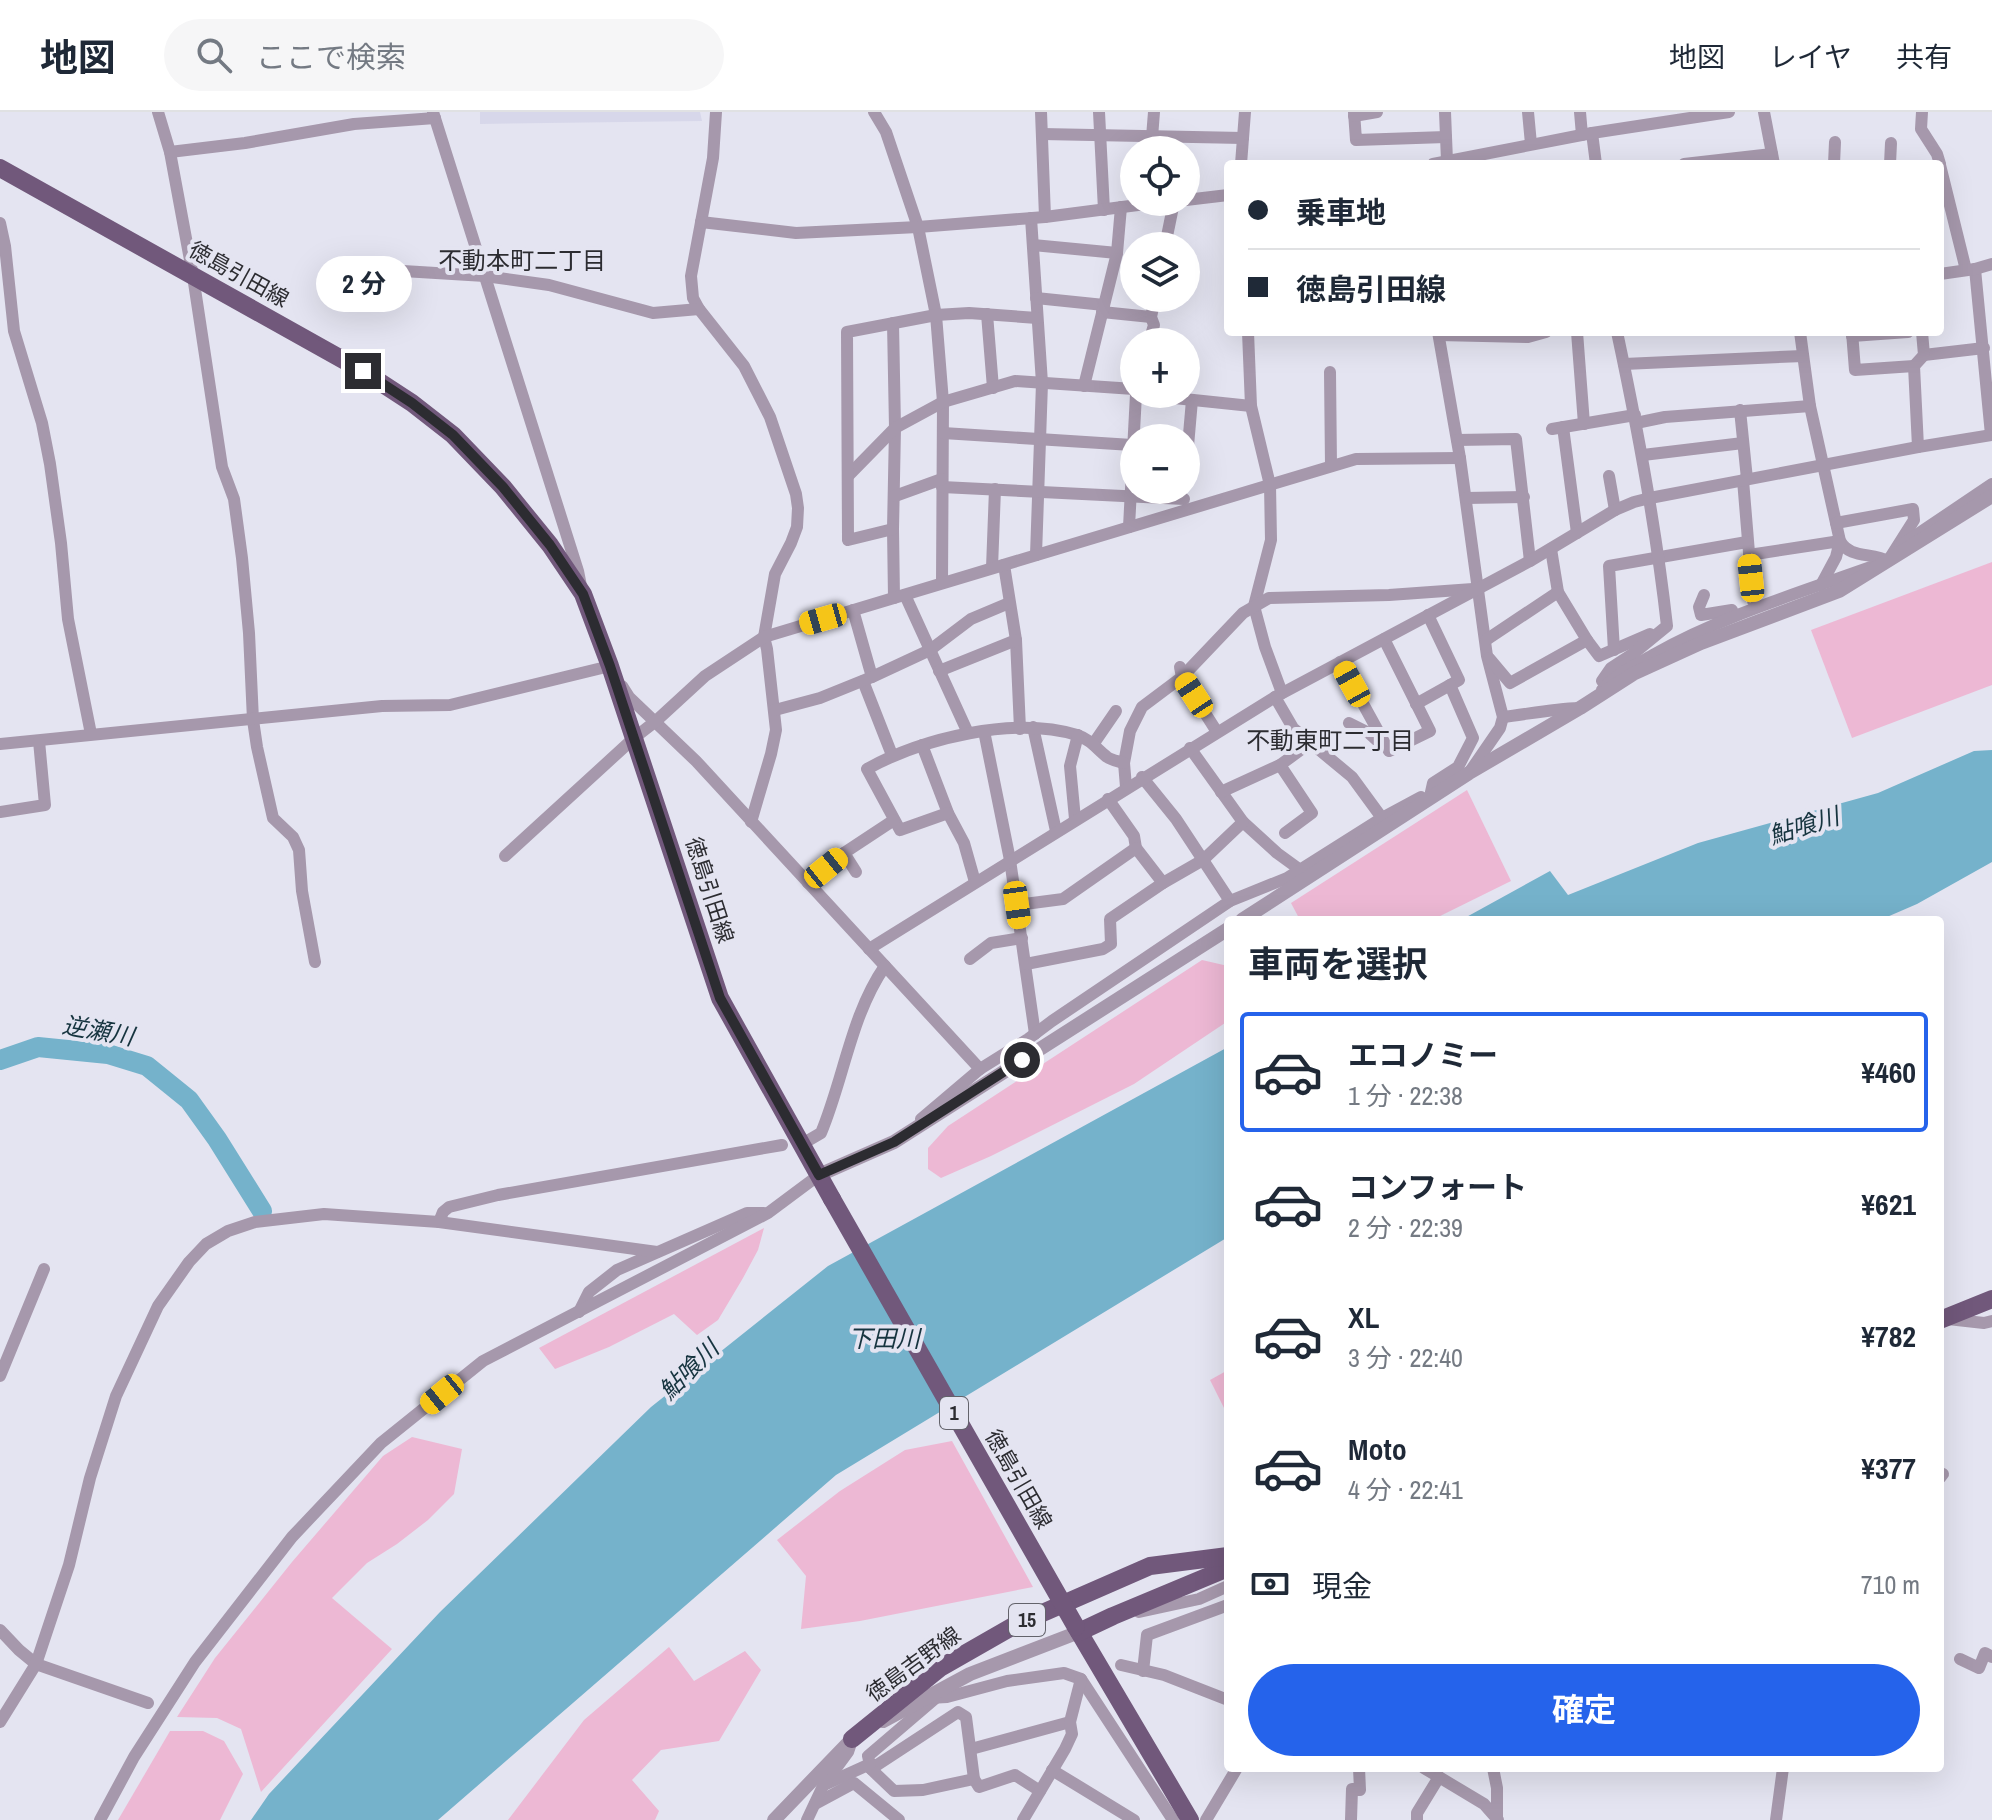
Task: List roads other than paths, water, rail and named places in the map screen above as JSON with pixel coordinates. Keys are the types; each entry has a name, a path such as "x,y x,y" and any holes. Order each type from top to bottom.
{"main road":[{"name":"徳島引田線","path":"0,168 363,371 412,403 453,435 503,487 550,545 583,594 610,666 720,998 1078,1630 1190,1820"},
{"path":"1944,1318 1992,1299"},
{"name":"徳島吉野線","path":"852,1739 940,1668 1015,1625 1150,1566 1224,1557"},
{"path":"1078,1630 1224,1570"}],"street":[{"path":"158,112 170,152 193,276 222,467 234,499 249,633 257,747 273,818 293,837 299,850 302,891 315,962"},
{"path":"716,112 713,158 691,288 693,298 744,366 770,417 798,508 797,527 775,574 764,637 776,730 751,822"},
{"path":"874,112 886,132 918,227 936,315 943,402 942,583"},
{"path":"1041,112 1045,217"},
{"path":"1099,112 1104,210"},
{"path":"1152,136 1154,112"},
{"path":"1241,160 1245,112"},
{"path":"1377,112 1354,114 1356,140 1446,137"},
{"path":"1445,112 1447,160"},
{"path":"1528,112 1531,144"},
{"path":"1580,112 1595,160"},
{"path":"1452,160 1587,134 1729,112"},
{"path":"1764,112 1773,159"},
{"path":"1922,112 1921,129 1939,160"},
{"path":"170,152 434,115 583,594"},
{"path":"1042,134 1120,138"},
{"path":"1200,140 1243,138"},
{"path":"1834,160 1835,142"},
{"path":"1890,160 1891,143"},
{"path":"869,949 1278,695 1530,561 1615,510 1650,498 1745,479 1991,435 1984,348 1971,270 1944,179"},
{"path":"1200,198 1224,195"},
{"path":"701,222 796,233 1045,217 1120,207"},
{"path":"1084,386 1117,253 1120,216"},
{"path":"1031,218 1042,383 1036,555"},
{"path":"0,223 14,331 42,423 50,464 68,619 91,734"},
{"path":"1033,245 1117,253"},
{"path":"1944,273 1992,264"},
{"path":"403,271 485,276 549,285 653,313 699,309"},
{"path":"1036,298 1151,317"},
{"path":"1152,312 1153,328"},
{"path":"893,529 848,540 847,332 936,315 969,313 1037,318"},
{"path":"987,314 993,388"},
{"path":"893,323 893,529 900,596 930,650 968,733"},
{"path":"1248,336 1251,406 1270,485 1271,540 1254,606 1278,695 1293,728 1352,777 1382,818"},
{"path":"1439,336 1460,458 1487,656 1503,717 1500,728 1469,773"},
{"path":"1506,336 1532,336"},
{"path":"1577,336 1584,424"},
{"path":"1618,336 1643,455 1660,557 1667,626"},
{"path":"1800,336 1810,406 1840,541 1844,548 1858,555 1891,555"},
{"path":"1852,336 1855,370 1914,366 1924,355 1984,348"},
{"path":"1922,336 1924,355"},
{"path":"1624,364 1803,356"},
{"path":"1914,366 1918,447"},
{"path":"1330,372 1331,466"},
{"path":"848,476 895,428 943,402 1015,381 1120,391"},
{"path":"1200,401 1251,406"},
{"path":"1577,533 1557,428 1810,406"},
{"path":"1740,410 1753,601"},
{"path":"943,433 1120,446"},
{"path":"1457,440 1516,439 1530,561"},
{"path":"1643,455 1743,443"},
{"path":"1200,498 1270,485 1356,459 1460,458"},
{"path":"1609,476 1615,510"},
{"path":"895,496 942,483 1120,496"},
{"path":"1248,916 1469,773 1633,674 1701,643 1839,591 1992,484"},
{"path":"995,489 998,567 1016,640 1026,728 1056,831"},
{"path":"1595,698 1613,677 1676,642 1891,555 1992,496"},
{"path":"1466,498 1524,497"},
{"path":"1129,504 1129,527"},
{"path":"505,856 705,676 764,637 1129,527 1178,504"},
{"path":"1836,523 1913,509 1914,520 1891,555"},
{"path":"1614,650 1609,566 1660,557 1840,541"},
{"path":"1821,585 1836,557 1840,541"},
{"path":"1551,549 1558,592 1599,656 1667,626"},
{"path":"1126,787 1124,763 1130,731 1142,707 1254,606 1269,598 1478,589"},
{"path":"1486,640 1558,592"},
{"path":"1704,595 1699,607 1701,615 1732,610"},
{"path":"1701,643 1708,627 1732,610 1753,601 1779,601"},
{"path":"775,710 820,698 868,679 930,650 971,619 1009,603"},
{"path":"853,610 868,679 892,755"},
{"path":"1416,704 1459,680 1428,615"},
{"path":"1595,698 1611,668 1667,626"},
{"path":"1384,639 1430,731 1389,751"},
{"path":"939,671 1016,640"},
{"path":"1487,656 1510,683 1587,640"},
{"path":"1340,662 1389,751"},
{"path":"0,744 390,705 450,705 610,666 629,697 656,721 980,1069"},
{"path":"1181,672 1217,732"},
{"path":"1431,792 1433,783 1458,767 1473,738 1450,685"},
{"path":"1503,717 1580,708"},
{"path":"1094,743 1116,711"},
{"path":"1349,723 1369,733 1389,751"},
{"path":"948,813 900,830 867,769 892,755 968,733 1026,728 1078,735 1094,743 1108,758 1124,763"},
{"path":"984,731 1010,860 1035,1034"},
{"path":"1075,819 1070,766 1078,735"},
{"path":"0,812 45,805 39,741"},
{"path":"1221,792 1280,765 1310,743"},
{"path":"922,745 948,813 964,843 975,882"},
{"path":"1190,748 1243,822 1299,869"},
{"path":"1280,765 1312,813 1285,833"},
{"path":"1142,777 1176,819 1230,901"},
{"path":"894,1142 980,1069 1230,901 1287,878 1382,818 1431,792 1449,788"},
{"path":"1108,799 1134,836 1136,848 1163,883"},
{"path":"808,883 844,853 894,820"},
{"path":"1026,964 1103,949 1111,944 1110,919 1203,860 1243,822"},
{"path":"1017,905 1063,899 1136,848"},
{"path":"844,853 856,872"},
{"path":"100,1820 134,1757 195,1662 301,1527 381,1443 483,1361 768,1213 819,1175 894,1142 1224,932"},
{"path":"970,959 991,943 1022,938"},
{"path":"809,1140 821,1133 858,1022 873,984 885,966"},
{"path":"439,1222 449,1207 498,1195 782,1145"},
{"path":"579,1312 589,1292 617,1270 747,1213 768,1213"},
{"path":"0,1722 36,1664 69,1565 90,1478 116,1396 158,1306 189,1262 206,1244 228,1231 255,1222 324,1214 439,1222 657,1252"},
{"path":"0,1376 44,1269"},
{"path":"1944,1319 1992,1321"},
{"path":"1113,1616 1199,1599 1224,1588"},
{"path":"1143,1671 1147,1635 1224,1606"},
{"path":"0,1630 36,1664 148,1703"},
{"path":"774,1820 852,1739 970,1674 1078,1630"},
{"path":"1960,1659 1979,1668 1985,1653 1992,1657"},
{"path":"1121,1665 1164,1675 1224,1698"},
{"path":"974,1779 923,1790 894,1791 871,1766 868,1756 931,1698 947,1697 1007,1681 1064,1673 1081,1679 1173,1820"},
{"path":"1023,1820 1072,1734 1070,1722 1081,1679"},
{"path":"823,1786 871,1766 958,1712 966,1717 974,1779 979,1787 1015,1775 1040,1791"},
{"path":"971,1749 1070,1722"},
{"path":"807,1820 823,1786 848,1752 852,1739"},
{"path":"1052,1770 1134,1820"},
{"path":"1206,1820 1235,1772"},
{"path":"1351,1820 1352,1789 1360,1790 1359,1772"},
{"path":"1417,1820 1433,1772 1484,1804 1497,1819"},
{"path":"1494,1772 1497,1819"},
{"path":"1776,1820 1782,1772"},
{"path":"815,1804 854,1783 899,1820"}],"water":[{"name":"鮎喰川","path":"1992,750 1992,862 1889,916 1468,916 1550,871 1568,895 1698,843 1878,793 1974,751"},
{"name":"下田川","path":"1224,1049 1224,1239 836,1475 438,1820 251,1820 269,1794 440,1612 651,1407 828,1266"}],"waterway":[{"name":"逆瀬川","path":"0,1060 38,1047 108,1054 147,1066 189,1100 262,1211"}],"district":[{"name":"不動本町二丁目","path":"522,261"},
{"name":"不動東町二丁目","path":"1330,741"}]}
